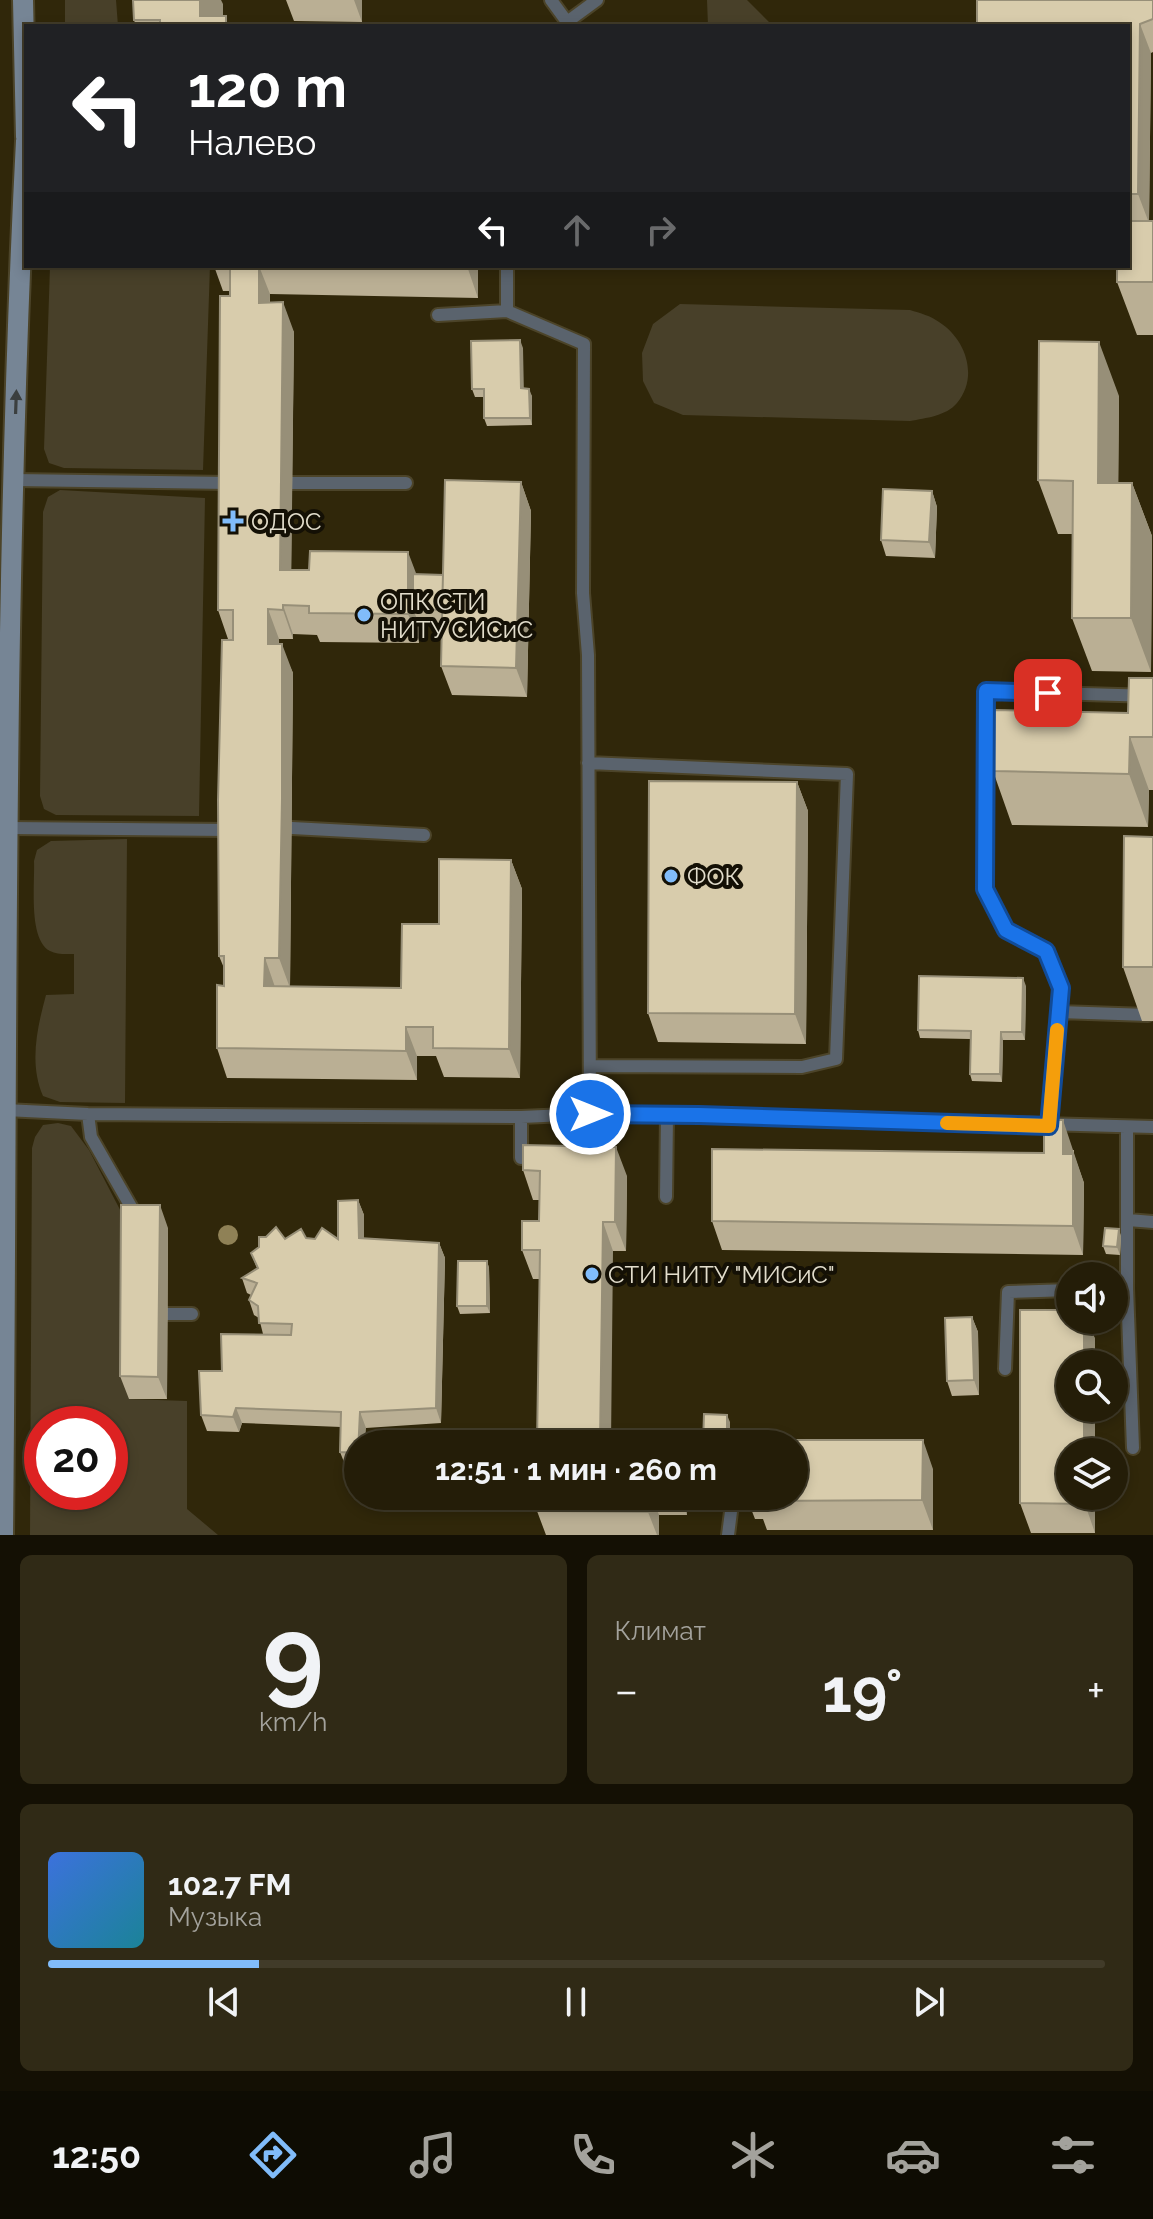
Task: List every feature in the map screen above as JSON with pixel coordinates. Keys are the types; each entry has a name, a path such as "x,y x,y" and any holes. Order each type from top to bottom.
{"main road":[{"path":"23,0 24,46"},
{"path":"3,1535 8,828 14,480 24,200"}],"lane":[{"path":"551,0 568,24 597,0"},
{"path":"507,268 507,311"},
{"path":"438,315 507,311 584,344 583,593 588,655 590,1114"},
{"path":"14,480 229,483"},
{"path":"292,483 406,483"},
{"path":"1049,1126 1061,988 1046,951 1006,930 985,889 986,691 1153,696"},
{"path":"588,763 847,774 836,1059 802,1067 590,1066"},
{"path":"8,828 229,830"},
{"path":"292,828 424,835"},
{"path":"1059,1012 1148,1015"},
{"path":"5,1110 88,1114 521,1117 667,1114 1153,1127"},
{"path":"88,1114 91,1137 138,1218 138,1231"},
{"path":"666,1197 667,1114"},
{"path":"521,1117 521,1158"},
{"path":"1123,1262 1128,1220 1127,1127"},
{"path":"1128,1220 1153,1222"},
{"path":"1005,1369 1008,1292 1056,1290"},
{"path":"137,1314 192,1314"},
{"path":"1124,1334 1133,1448"},
{"path":"728,1535 731,1510"}],"shaded area":[{"path":"65,0 116,0 118,24 65,24"},
{"path":"707,0 747,0 771,24 708,24"},
{"path":"50,268 210,268 203,470 64,468 49,463 44,449"},
{"path":"680,304 910,310 936,320 956,338 968,370 964,393 947,411 910,421 683,415 654,403 643,381 642,353 653,324"},
{"path":"60,490 205,498 199,816 56,815 44,809 40,796 43,512 48,497"},
{"path":"127,839 125,1103 60,1102 43,1096 36,1071 36,1046 46,995 74,994 74,954 50,951 38,935 34,910 34,861 37,850 51,841"},
{"path":"58,1123 71,1126 89,1150 129,1227 129,1399 187,1401 187,1509 218,1535 30,1535 30,1510 128,1510 128,1406 31,1406 32,1148 43,1125"}],"building":[{"path":"133,0 200,0 200,16 226,16 226,24 160,24 160,20 134,20"},
{"path":"977,0 1153,0 1153,19 1140,24 1138,194 1130,194 1130,24 977,24"},
{"path":"1130,221 1153,221 1153,282 1117,282 1117,268 1130,268"},
{"path":"230,268 259,268 259,303 283,302 280,570 309,570 310,551 408,552 408,614 309,613 309,606 283,605 283,610 268,609 268,644 282,644 282,799 279,958 265,958 264,986 401,988 402,924 439,924 439,859 511,860 509,1049 433,1048 433,1027 406,1027 406,1051 217,1048 217,985 224,986 224,956 219,956 218,800 222,640 233,640 233,610 218,610 220,296 230,296"},
{"path":"520,340 521,388 529,389 530,418 484,418 484,389 472,389 471,341"},
{"path":"1039,341 1099,342 1098,483 1132,483 1131,618 1072,618 1073,481 1038,480"},
{"path":"445,480 521,482 516,668 441,666"},
{"path":"883,489 932,491 929,542 881,540"},
{"path":"413,574 443,575 442,610 413,609"},
{"path":"1129,678 1153,678 1153,737 1130,737 1129,774 993,771 994,710 1128,713"},
{"path":"649,781 797,782 795,1014 648,1013"},
{"path":"1124,836 1153,837 1153,967 1123,967"},
{"path":"919,976 1023,978 1022,1032 1001,1032 1000,1074 970,1074 971,1031 918,1030"},
{"path":"1044,1120 1063,1120 1063,1154 1073,1154 1073,1226 712,1221 712,1149 1044,1153"},
{"path":"523,1145 616,1147 615,1222 603,1222 600,1430 537,1430 540,1250 522,1250 522,1221 539,1221 540,1171 523,1170"},
{"path":"358,1200 359,1238 439,1243 436,1408 360,1412 359,1430 344,1430 344,1452 340,1452 341,1412 236,1408 233,1417 201,1415 199,1371 222,1371 221,1334 291,1335 292,1324 259,1323 258,1306 249,1300 257,1283 242,1278 258,1268 251,1253 259,1247 259,1237 266,1237 276,1227 285,1239 301,1229 306,1238 315,1239 322,1228 338,1239 338,1201"},
{"path":"121,1205 160,1205 158,1377 120,1376"},
{"path":"1105,1228 1119,1229 1117,1247 1103,1246"},
{"path":"458,1261 487,1261 487,1306 457,1306"},
{"path":"1020,1310 1056,1310 1056,1334 1084,1334 1084,1350 1056,1350 1056,1422 1084,1422 1084,1438 1056,1438 1056,1504 1020,1503"},
{"path":"972,1317 974,1380 947,1381 945,1318"},
{"path":"704,1414 727,1415 727,1430 703,1430"},
{"path":"808,1440 923,1440 922,1500 808,1501"},
{"path":"537,1510 648,1510 648,1512"}],"slow traffic":[{"path":"947,1123 1049,1126 1057,1030"}],"place":[{"name":"ОДОС","path":"233,521"},
{"name":"ОПК СТИ НИТУ СИСиС","path":"364,615"},
{"name":"ФОК","path":"671,876"},
{"name":"СТИ НИТУ \"МИСиС\"","path":"592,1274"}],"route":[{"path":"590,1114 1049,1126 1061,988 1046,951 1006,930 985,889 986,691 1048,693"}]}
